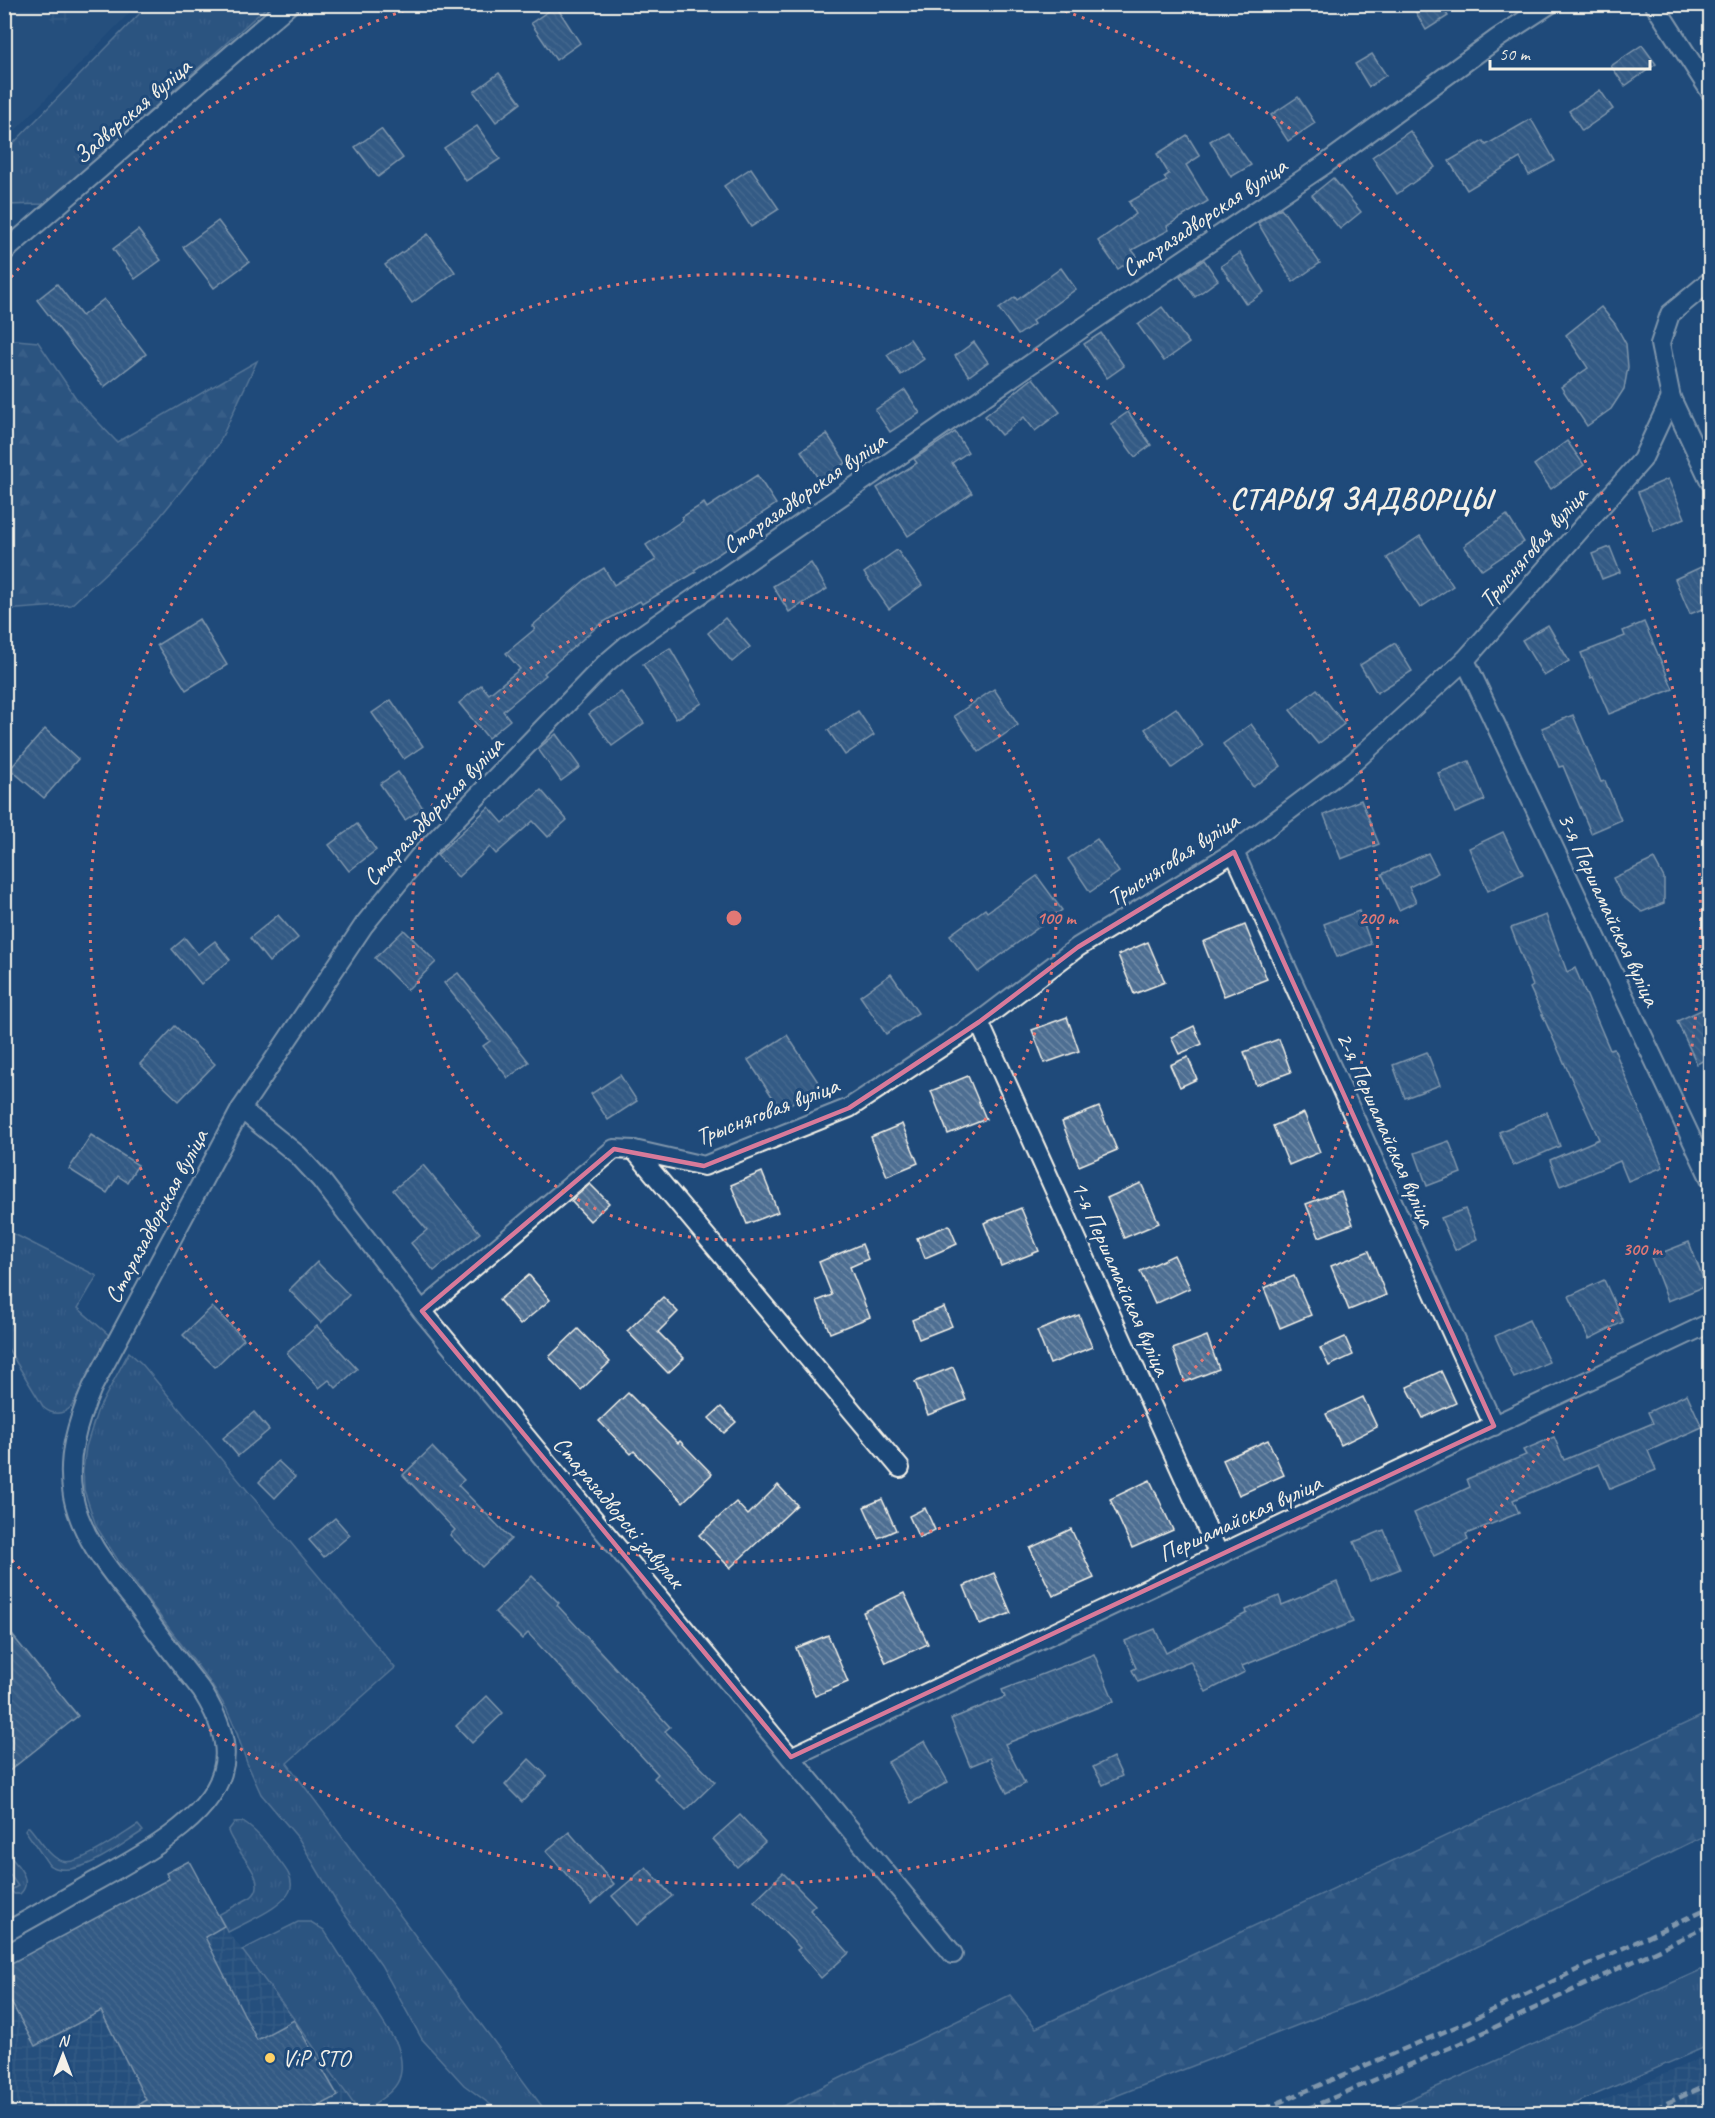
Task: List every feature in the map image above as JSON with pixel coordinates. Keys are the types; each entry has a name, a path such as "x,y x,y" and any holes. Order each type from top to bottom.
{"street":[{"name":"Задворская вуліца","path":"4,252 290,4"},
{"name":"Старазадворская вуліца","path":"4,1933 147,1852 167,1838 197,1812 216,1788 222,1773 224,1747 217,1718 201,1691 106,1565 89,1538 73,1496 71,1464 75,1435 92,1388 241,1109 364,925 390,891 449,825 605,664 626,646 1071,336 1324,165 1498,38 1550,4"},
{"path":"1654,4 1710,91"},
{"path":"1710,281 1670,314 1659,344 1671,398 1710,481"},
{"name":"Трысняговая вуліца","path":"422,1311 614,1149 634,1149 704,1166 849,1108 979,1022 1078,947 1234,852 1355,760 1465,660 1642,460 1671,398"},
{"name":"3-я Першамайская вуліца","path":"1465,660 1710,1178"},
{"name":"2-я Першамайская вуліца","path":"1234,852 1494,1426"},
{"name":"1-я Першамайская вуліца","path":"979,1022 1219,1555"},
{"name":"Старазадворскі завулак","path":"241,1109 298,1155 321,1180 422,1311 953,1954"},
{"path":"634,1149 900,1468"},
{"name":"Першамайская вуліца","path":"790,1756 1710,1323"}],"highlighted area":[{"path":"1234,852 1494,1426 791,1757 422,1311 614,1149 704,1166 849,1108 979,1022 1078,947"}],"shaded area":[{"path":"5,5 137,5 5,141"},
{"path":"37,5 82,5 60,27"},
{"path":"189,1861 224,1926 294,2019 359,2113 5,2114 5,1967 168,1879 166,1873"},
{"path":"4,1868 18,1886 5,1894 4,1894"},
{"path":"1710,2054 1710,2113 1575,2113"}],"green space":[{"path":"148,5 269,5 46,204 5,205 4,153"},
{"path":"5,339 38,342 78,401 117,442 257,361 218,445 142,539 71,605 5,610"},
{"path":"4,1229 97,1276 78,1308 110,1336 72,1406 62,1413 51,1412 44,1408 5,1344"},
{"path":"129,1352 142,1364 395,1668 287,1763 547,2113 502,2113 464,2085 422,2039 381,1965 338,1905 299,1839 261,1794 226,1708 209,1681 119,1562 96,1526 84,1490 83,1470 86,1447 97,1412"},
{"path":"1710,1712 1710,1833 1398,1986 1072,2113 769,2113 1010,1995 1036,2028"},
{"path":"243,1822 258,1834 288,1872 291,1887 288,1894 274,1907 228,1932 218,1915 251,1897 256,1890 257,1883 228,1831 234,1823"},
{"path":"138,1825 143,1831 98,1860 72,1869 60,1869 49,1865 25,1830 29,1827 57,1859 69,1862 89,1855"},
{"path":"5,1851 22,1871 25,1883 20,1894 14,1894 11,1890 18,1886 5,1868"},
{"path":"298,1922 311,1922 324,1930 397,2044 401,2058 399,2079 389,2093 360,2113 242,1950"},
{"path":"1710,1966 1710,2045 1553,2113 1378,2113"},
{"path":"448,2104 458,2105 471,2113 445,2113"}],"building":[{"path":"1411,4 1441,4 1448,16 1426,30"},
{"path":"556,6 580,43 556,60 531,23"},
{"path":"1642,45 1656,64 1625,86 1611,66"},
{"path":"1372,54 1386,75 1369,87 1355,64"},
{"path":"499,73 521,103 496,122 474,92"},
{"path":"1600,90 1613,109 1582,131 1569,111"},
{"path":"1298,97 1315,123 1288,141 1271,115"},
{"path":"1531,119 1555,161 1529,175 1520,158 1467,190 1449,161 1483,141 1486,145"},
{"path":"477,126 500,159 466,181 444,148"},
{"path":"381,129 403,158 378,177 355,147"},
{"path":"1227,131 1251,165 1231,177 1210,141"},
{"path":"1410,131 1435,167 1397,194 1372,157"},
{"path":"1187,135 1200,156 1186,165 1208,201 1167,226 1169,230 1132,250 1137,256 1118,269 1098,241 1136,214 1129,202 1167,181 1164,177 1169,174 1157,154"},
{"path":"751,168 779,209 751,227 724,186"},
{"path":"1333,178 1361,212 1340,229 1312,195"},
{"path":"1281,208 1320,263 1293,282 1258,223"},
{"path":"218,221 249,262 214,288 183,247"},
{"path":"138,230 161,260 135,279 113,249"},
{"path":"428,234 455,272 412,303 385,265"},
{"path":"1240,253 1264,292 1246,304 1221,266"},
{"path":"1204,260 1218,280 1195,297 1180,276"},
{"path":"1061,268 1076,289 1032,321 1034,324 1018,335 999,309 1015,297 1017,300"},
{"path":"57,284 82,316 104,299 146,354 104,387 37,300"},
{"path":"1162,307 1189,343 1164,361 1138,325"},
{"path":"1601,307 1615,324 1626,344 1628,367 1624,389 1611,409 1587,426 1561,387 1588,368 1566,335"},
{"path":"1101,333 1124,366 1107,378 1084,344"},
{"path":"910,339 924,359 901,375 887,355"},
{"path":"974,342 988,362 969,376 955,356"},
{"path":"1033,378 1060,412 1035,431 1024,417 1001,435 985,416"},
{"path":"905,390 920,413 890,432 875,410"},
{"path":"1128,412 1151,445 1135,457 1111,424"},
{"path":"955,432 968,452 952,463 972,493 908,536 877,488 917,463 914,459"},
{"path":"827,434 846,463 819,480 801,451"},
{"path":"1567,441 1584,465 1551,489 1534,465"},
{"path":"757,475 776,504 727,537 732,545 694,570 696,572 642,604 640,601 600,624 544,673 546,675 503,711 510,720 488,738 459,703 481,685 489,694 520,669 506,653 535,629 532,626 585,580 604,568 614,585 656,560 646,545 704,503 707,508"},
{"path":"1668,479 1685,518 1654,531 1638,492"},
{"path":"1507,515 1524,542 1482,570 1464,546"},
{"path":"1420,536 1453,586 1420,608 1387,558"},
{"path":"1610,547 1620,572 1602,579 1592,554"},
{"path":"897,550 922,585 889,609 864,573"},
{"path":"811,563 827,589 789,612 773,586"},
{"path":"1710,563 1710,606 1690,614 1675,579"},
{"path":"725,618 750,647 732,662 708,633"},
{"path":"199,619 227,665 186,690 157,645"},
{"path":"1644,622 1673,689 1609,714 1581,653 1625,636 1623,631"},
{"path":"1548,625 1569,661 1544,676 1522,640"},
{"path":"1395,643 1412,671 1377,693 1360,665"},
{"path":"670,648 702,703 676,719 643,664"},
{"path":"994,689 1018,725 979,752 954,716"},
{"path":"1317,689 1344,724 1318,744 1290,710"},
{"path":"621,692 644,723 612,746 589,714"},
{"path":"391,700 423,746 404,759 372,713"},
{"path":"1176,708 1203,746 1172,768 1145,729"},
{"path":"858,711 874,735 845,755 828,730"},
{"path":"1573,715 1601,782 1605,781 1621,820 1591,833 1563,766 1559,767 1542,728"},
{"path":"1251,724 1281,766 1253,787 1223,744"},
{"path":"45,729 78,759 44,798 10,769"},
{"path":"556,734 580,767 561,781 538,749"},
{"path":"1469,761 1485,800 1455,813 1438,773"},
{"path":"398,772 423,808 405,820 380,784"},
{"path":"541,790 567,820 548,837 533,821 496,854 490,847 458,877 437,855 489,807 503,823"},
{"path":"1361,800 1379,844 1341,859 1324,815"},
{"path":"357,824 376,850 349,871 329,845"},
{"path":"1503,832 1523,874 1488,891 1469,848"},
{"path":"1097,839 1119,872 1090,892 1068,859"},
{"path":"1428,853 1438,873 1409,887 1416,902 1399,910 1382,874"},
{"path":"1654,859 1664,878 1664,903 1642,912 1622,896 1613,878"},
{"path":"1037,876 1062,910 978,972 950,935 985,909 987,912"},
{"path":"1359,911 1371,944 1337,957 1324,924"},
{"path":"278,915 298,938 269,962 250,938"},
{"path":"1546,915 1567,972 1575,968 1610,1050 1614,1049 1663,1167 1628,1181 1620,1161 1560,1186 1550,1160 1599,1139 1530,988 1533,986 1511,928"},
{"path":"1245,925 1267,979 1224,996 1203,942"},
{"path":"404,930 436,962 407,990 375,958"},
{"path":"185,938 198,954 215,941 230,960 201,984 172,949"},
{"path":"1148,942 1165,982 1134,994 1118,955"},
{"path":"458,973 529,1062 508,1078 483,1046 490,1041 444,983"},
{"path":"891,974 918,1013 886,1034 860,996"},
{"path":"1710,1006 1710,1057 1697,1064 1677,1021"},
{"path":"1067,1017 1079,1051 1045,1063 1032,1030"},
{"path":"175,1026 215,1064 179,1101 140,1064"},
{"path":"1194,1026 1202,1044 1179,1054 1171,1037"},
{"path":"787,1035 820,1085 781,1110 748,1060"},
{"path":"1279,1039 1291,1072 1256,1085 1244,1052"},
{"path":"1427,1052 1440,1085 1405,1098 1393,1065"},
{"path":"1188,1057 1197,1079 1180,1087 1170,1065"},
{"path":"620,1075 637,1101 608,1120 591,1094"},
{"path":"968,1076 986,1119 948,1134 931,1091"},
{"path":"1099,1107 1117,1150 1079,1166 1062,1122"},
{"path":"1547,1112 1560,1146 1513,1166 1499,1132"},
{"path":"1304,1113 1320,1152 1289,1165 1273,1126"},
{"path":"902,1124 918,1163 887,1176 871,1137"},
{"path":"91,1135 138,1165 127,1182 118,1176 107,1193 69,1169"},
{"path":"1449,1141 1461,1173 1427,1186 1415,1153"},
{"path":"423,1165 480,1233 434,1271 411,1243 427,1230 393,1190"},
{"path":"762,1172 778,1212 747,1224 731,1185"},
{"path":"1141,1183 1159,1223 1124,1238 1107,1198"},
{"path":"590,1184 609,1203 590,1221 571,1201"},
{"path":"1341,1191 1353,1224 1319,1237 1306,1204"},
{"path":"1021,1208 1039,1251 1001,1266 984,1223"},
{"path":"1465,1209 1477,1239 1455,1250 1441,1218"},
{"path":"949,1225 957,1244 925,1258 917,1238"},
{"path":"1689,1242 1706,1286 1668,1301 1651,1257"},
{"path":"862,1244 868,1259 850,1267 870,1317 830,1333 817,1301 832,1295 819,1262"},
{"path":"1369,1251 1386,1295 1349,1310 1331,1266"},
{"path":"1174,1255 1190,1288 1155,1304 1140,1271"},
{"path":"317,1262 349,1295 321,1323 289,1290"},
{"path":"529,1275 550,1300 520,1325 499,1300"},
{"path":"1294,1276 1311,1315 1280,1328 1264,1288"},
{"path":"1604,1280 1623,1322 1589,1339 1569,1296"},
{"path":"663,1297 678,1312 658,1332 684,1358 668,1373 627,1331"},
{"path":"212,1307 244,1339 215,1367 183,1335"},
{"path":"944,1307 952,1326 919,1339 912,1320"},
{"path":"1079,1315 1092,1347 1050,1364 1037,1331"},
{"path":"1529,1320 1549,1362 1514,1378 1495,1336"},
{"path":"317,1326 357,1369 336,1388 329,1380 319,1388 287,1353"},
{"path":"578,1329 610,1362 581,1390 549,1357"},
{"path":"1207,1336 1219,1369 1185,1382 1173,1349"},
{"path":"1345,1337 1353,1355 1329,1366 1320,1348"},
{"path":"953,1367 966,1400 928,1415 915,1382"},
{"path":"1441,1371 1456,1403 1423,1418 1407,1387"},
{"path":"628,1393 712,1474 683,1502 634,1451 631,1454 599,1421"},
{"path":"1687,1394 1702,1427 1648,1451 1656,1470 1610,1489 1599,1464 1513,1500 1519,1513 1466,1534 1468,1540 1434,1556 1414,1513 1470,1487 1467,1479 1526,1455 1523,1450 1554,1437 1564,1460 1653,1423 1648,1412"},
{"path":"1363,1397 1377,1427 1341,1445 1326,1414"},
{"path":"721,1407 736,1422 724,1433 709,1418"},
{"path":"254,1412 269,1430 238,1456 223,1438"},
{"path":"1268,1440 1284,1475 1239,1495 1223,1460"},
{"path":"432,1447 464,1480 458,1485 511,1539 482,1567 450,1535 455,1530 403,1475"},
{"path":"278,1461 295,1477 275,1498 259,1482"},
{"path":"1150,1480 1173,1530 1132,1548 1110,1499"},
{"path":"778,1485 797,1505 730,1568 699,1535 736,1502 748,1515"},
{"path":"882,1499 896,1530 878,1538 864,1507"},
{"path":"925,1508 935,1530 919,1538 909,1516"},
{"path":"335,1518 350,1535 324,1557 309,1540"},
{"path":"1071,1529 1094,1578 1053,1596 1030,1548"},
{"path":"1384,1530 1400,1569 1370,1581 1354,1542"},
{"path":"994,1573 1011,1613 980,1625 964,1586"},
{"path":"532,1576 670,1727 665,1731 715,1782 686,1810 654,1778 658,1774 528,1633 522,1639 495,1612"},
{"path":"1337,1582 1353,1622 1242,1666 1245,1672 1206,1692 1190,1661 1138,1682 1132,1670 1136,1668 1125,1641 1155,1629 1166,1653 1247,1613 1246,1610 1279,1596 1282,1605"},
{"path":"904,1593 928,1644 886,1663 863,1612"},
{"path":"4,1625 78,1716 4,1775"},
{"path":"828,1635 848,1682 815,1696 796,1648"},
{"path":"1094,1654 1114,1701 1005,1744 1025,1784 1007,1793 990,1758 970,1766 951,1719 1005,1697 1002,1690"},
{"path":"487,1696 503,1713 472,1743 456,1726"},
{"path":"925,1741 948,1782 911,1803 888,1762"},
{"path":"1113,1757 1122,1776 1103,1785 1093,1767"},
{"path":"529,1759 547,1776 522,1802 505,1785"},
{"path":"740,1815 765,1842 737,1867 713,1839"},
{"path":"569,1832 614,1884 592,1904 546,1851"},
{"path":"189,1861 224,1926 205,1937 257,2040 294,2020 338,2096 304,2114 121,2114 146,2100 101,2011 35,2046 4,1989 4,1967 169,1879 166,1873"},
{"path":"646,1867 672,1896 637,1925 612,1896"},
{"path":"783,1873 815,1905 810,1910 849,1953 821,1978 797,1950 800,1948 754,1901"}],"railway":[{"path":"1252,2114 1467,2022 1710,1907"},
{"path":"1295,2114 1470,2039 1710,1925"},
{"path":"1642,2114 1710,2084"}],"place":[{"name":"ViP STO","path":"270,2058"}],"district":[{"name":"СТАРЫЯ ЗАДВОРЦЫ","path":"1361,499"}]}
